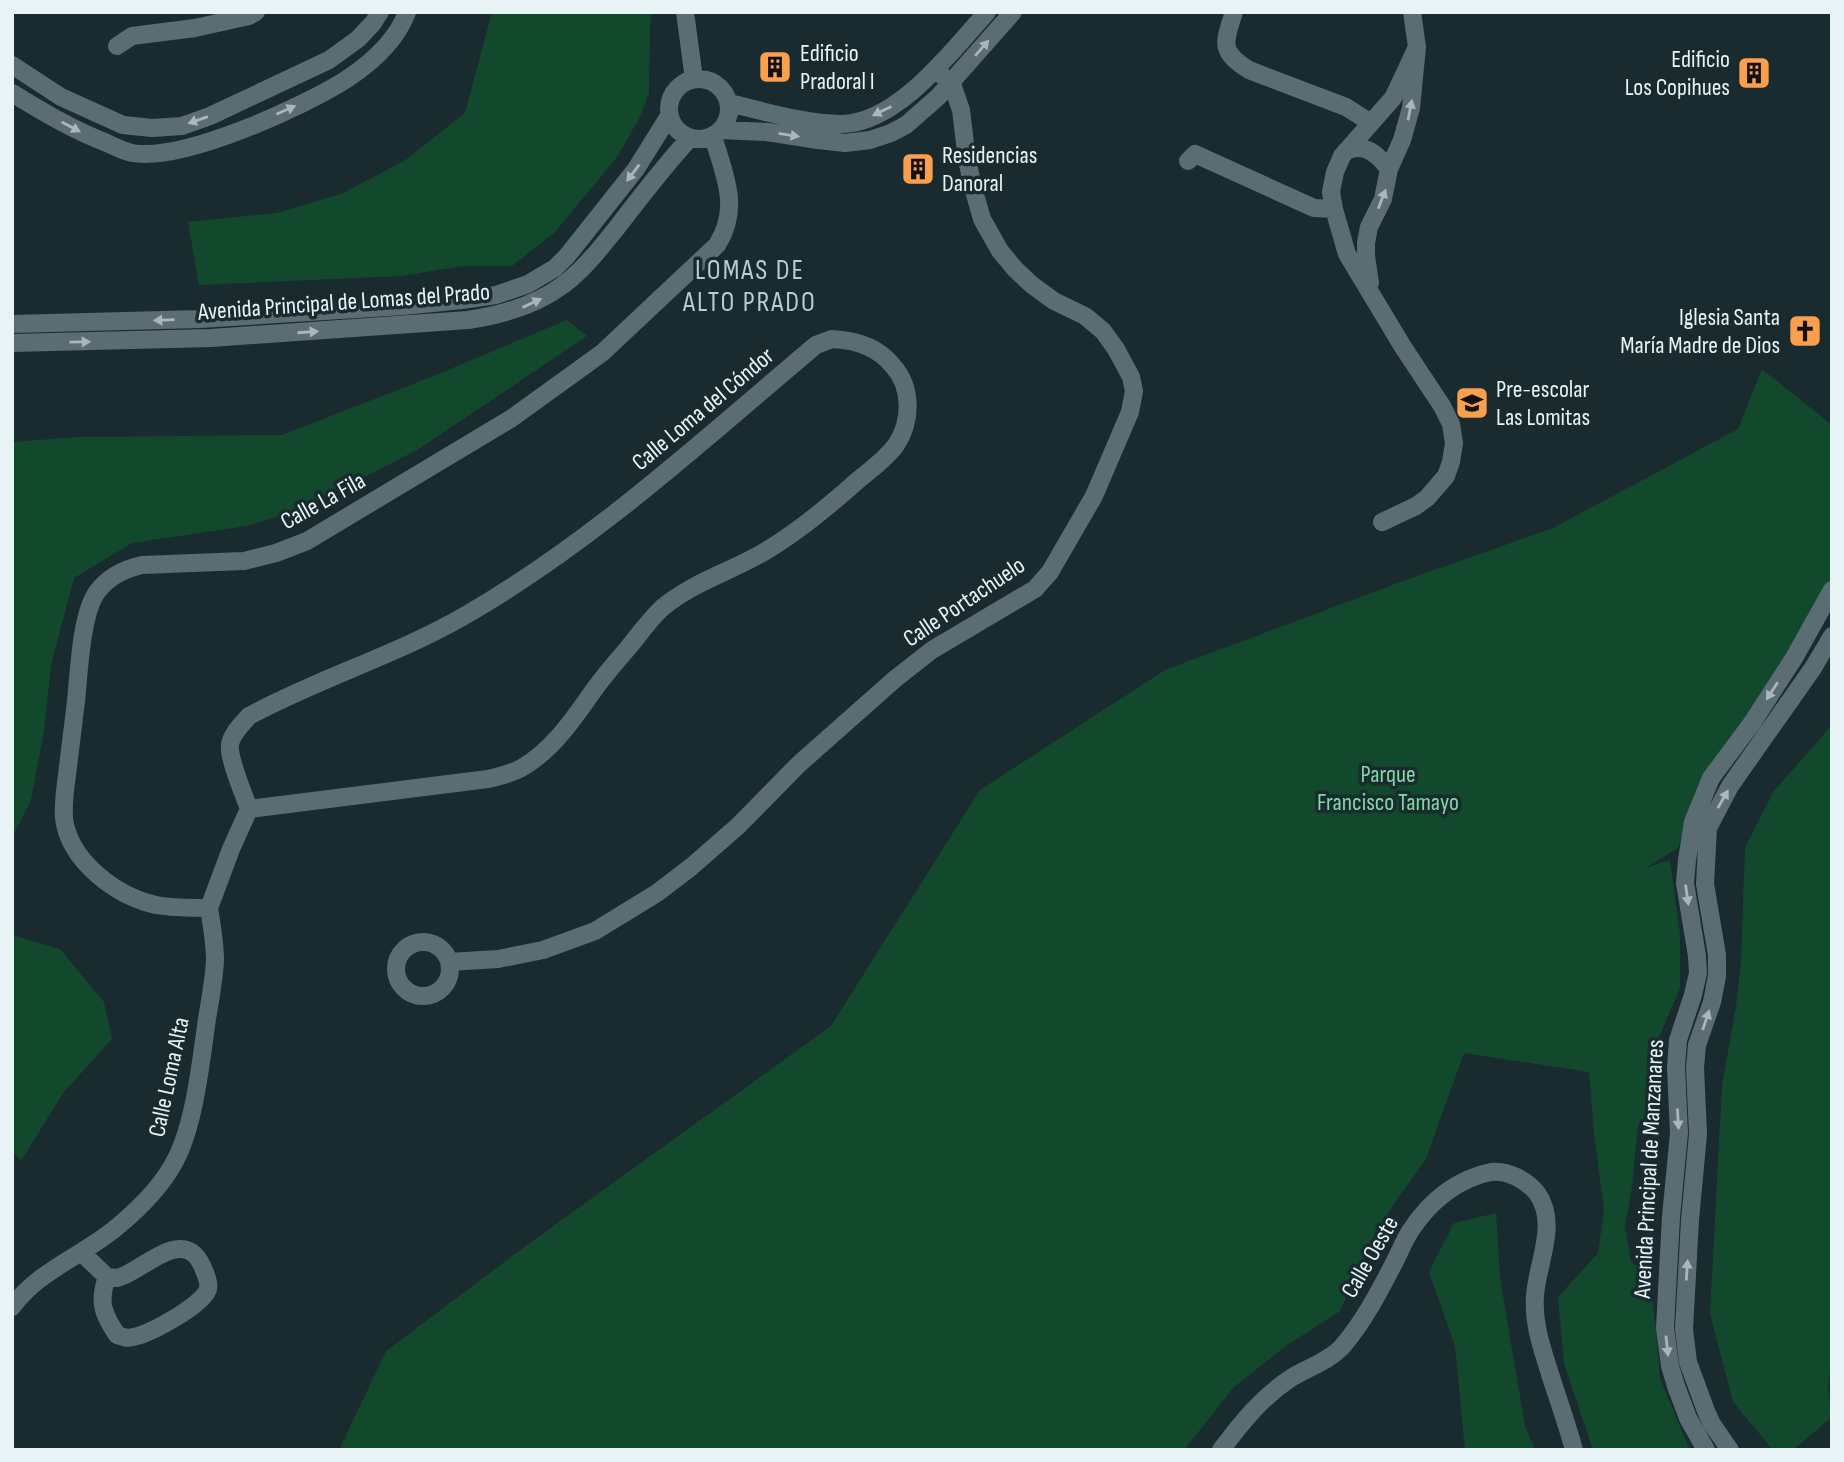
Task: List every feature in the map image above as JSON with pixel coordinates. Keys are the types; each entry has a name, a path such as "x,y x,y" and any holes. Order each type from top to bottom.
{"street":[{"path":"117,46 132,36 195,28 256,12"},
{"path":"12,65 61,97 123,125 152,128 182,126 210,116 329,60 358,39 380,12"},
{"path":"12,93 79,131 118,148 146,154 176,150 235,133 319,95 348,78 382,50 396,34 407,12"},
{"path":"669,116 676,130 690,138 705,139 717,133 727,122 729,113 726,94 720,87 713,81 694,79 685,12"},
{"path":"729,103 829,123 844,124 876,114 893,106 936,70 987,12"},
{"path":"717,133 767,132 845,142 870,140 891,133 922,113 952,84 1013,12"},
{"path":"1234,12 1226,46 1230,55 1240,64 1249,70 1346,107 1371,123"},
{"path":"1372,295 1366,256 1368,227 1382,200 1389,169 1402,140 1411,108 1416,47 1412,12"},
{"path":"1382,522 1416,506 1436,489 1446,476 1454,443 1451,424 1442,406 1347,254 1331,192 1332,182 1346,151 1393,98 1416,47"},
{"path":"936,70 952,84"},
{"name":"Avenida Principal de Lomas del Prado","path":"12,324 200,319 390,307 462,300 510,291 544,275 567,256 636,169 669,116 668,107 674,92 680,85 694,79"},
{"name":"Calle Portachuelo","path":"449,962 498,959 543,950 595,931 657,893 738,826 799,764 904,672 932,650 1035,589 1050,572 1069,541 1094,496 1130,412 1134,391 1131,377 1103,331 1085,316 1054,301 1032,285 1014,269 1000,251 982,219 967,160 961,110 952,84"},
{"name":"Calle La Fila","path":"209,908 173,908 153,904 111,885 85,863 69,835 64,802 83,639 90,603 106,582 129,568 142,565 244,561 276,554 307,541 512,418 602,353 717,245 725,232 730,202 717,133"},
{"name":"Avenida Principal de Lomas del Prado","path":"12,343 211,338 468,320 501,315 529,305 562,286 573,276 600,249 690,138"},
{"path":"1346,151 1360,147 1367,149 1379,157 1389,169"},
{"path":"1188,161 1195,155 1314,208 1334,209"},
{"path":"1334,209 1350,229 1368,227"},
{"name":"Calle Loma del Cóndor","path":"832,339 860,343 889,360 900,373 908,407 904,427 896,444 880,462 794,534 762,554 705,579 661,610 594,690 570,724 550,746 523,767 488,779 249,809 232,762 230,744 238,728 249,716 430,635 501,594 626,505 816,345 832,339"},
{"name":"Avenida Principal de Manzanares","path":"1706,1450 1688,1418 1673,1376 1666,1348 1665,1328 1679,1133 1676,1066 1678,1040 1698,973 1685,883 1687,860 1693,822 1712,778 1794,658 1832,590"},
{"name":"Avenida Principal de Manzanares","path":"1730,1450 1706,1411 1688,1362 1684,1329 1698,1135 1695,1068 1697,1045 1712,1002 1717,976 1717,955 1704,884 1708,828 1730,786 1813,668 1832,636"},
{"path":"1794,658 1813,668 1832,669"},
{"path":"209,908 249,809"},
{"name":"Calle Loma Alta","path":"12,1307 45,1275 107,1235 130,1215 157,1188 177,1158 194,1099 215,964 215,941 209,908"},
{"name":"Calle Oeste","path":"1221,1450 1252,1409 1292,1378 1338,1351 1355,1331 1384,1284 1411,1230 1429,1208 1462,1182 1480,1174 1496,1172 1509,1173 1525,1182 1545,1208 1547,1226 1534,1297 1536,1322 1539,1343 1574,1450"},
{"path":"81,1252 107,1277 118,1278 170,1250 183,1249 195,1255 209,1280 207,1292 197,1303 149,1332 130,1338 117,1335 102,1306 102,1291 107,1277"}],"green space":[{"path":"492,12 652,12 649,93 640,117 617,157 555,232 512,266 463,266 402,276 199,285 188,222 277,213 341,194 404,161 465,113"},
{"path":"567,320 587,336 417,450 302,509 247,526 132,543 74,578 51,665 44,731 31,800 12,837 12,442 79,437 282,435"},
{"name":"Parque Francisco Tamayo","path":"1762,369 1832,425 1832,596 1687,820 1678,848 1645,868 1670,860 1680,934 1680,988 1659,1037 1660,1100 1638,1125 1625,1226 1631,1261 1649,1277 1660,1379 1690,1450 1593,1450 1564,1364 1558,1297 1598,1253 1604,1209 1589,1072 1464,1053 1426,1159 1391,1208 1339,1312 1287,1345 1234,1387 1184,1450 339,1450 386,1351 531,1242 831,1026 980,790 1165,670 1553,528 1738,429"},
{"path":"1832,725 1832,1358 1828,1387 1832,1417 1793,1450 1773,1450 1733,1402 1710,1314 1722,1085 1741,962 1745,847 1774,791"},
{"path":"12,935 60,949 104,1002 112,1039 63,1093 21,1161 12,1151"},
{"path":"1496,1213 1500,1278 1525,1426 1535,1450 1465,1450 1455,1346 1429,1272 1454,1223"}],"place":[{"name":"Edificio Pradoral I","path":"775,67"},
{"name":"Edificio Los Copihues","path":"1754,73"},
{"name":"Residencias Danoral","path":"918,169"},
{"name":"Iglesia Santa María Madre de Dios","path":"1805,331"},
{"name":"Pre-escolar Las Lomitas","path":"1472,403"}],"district":[{"name":"LOMAS DE ALTO PRADO","path":"750,286"}]}
